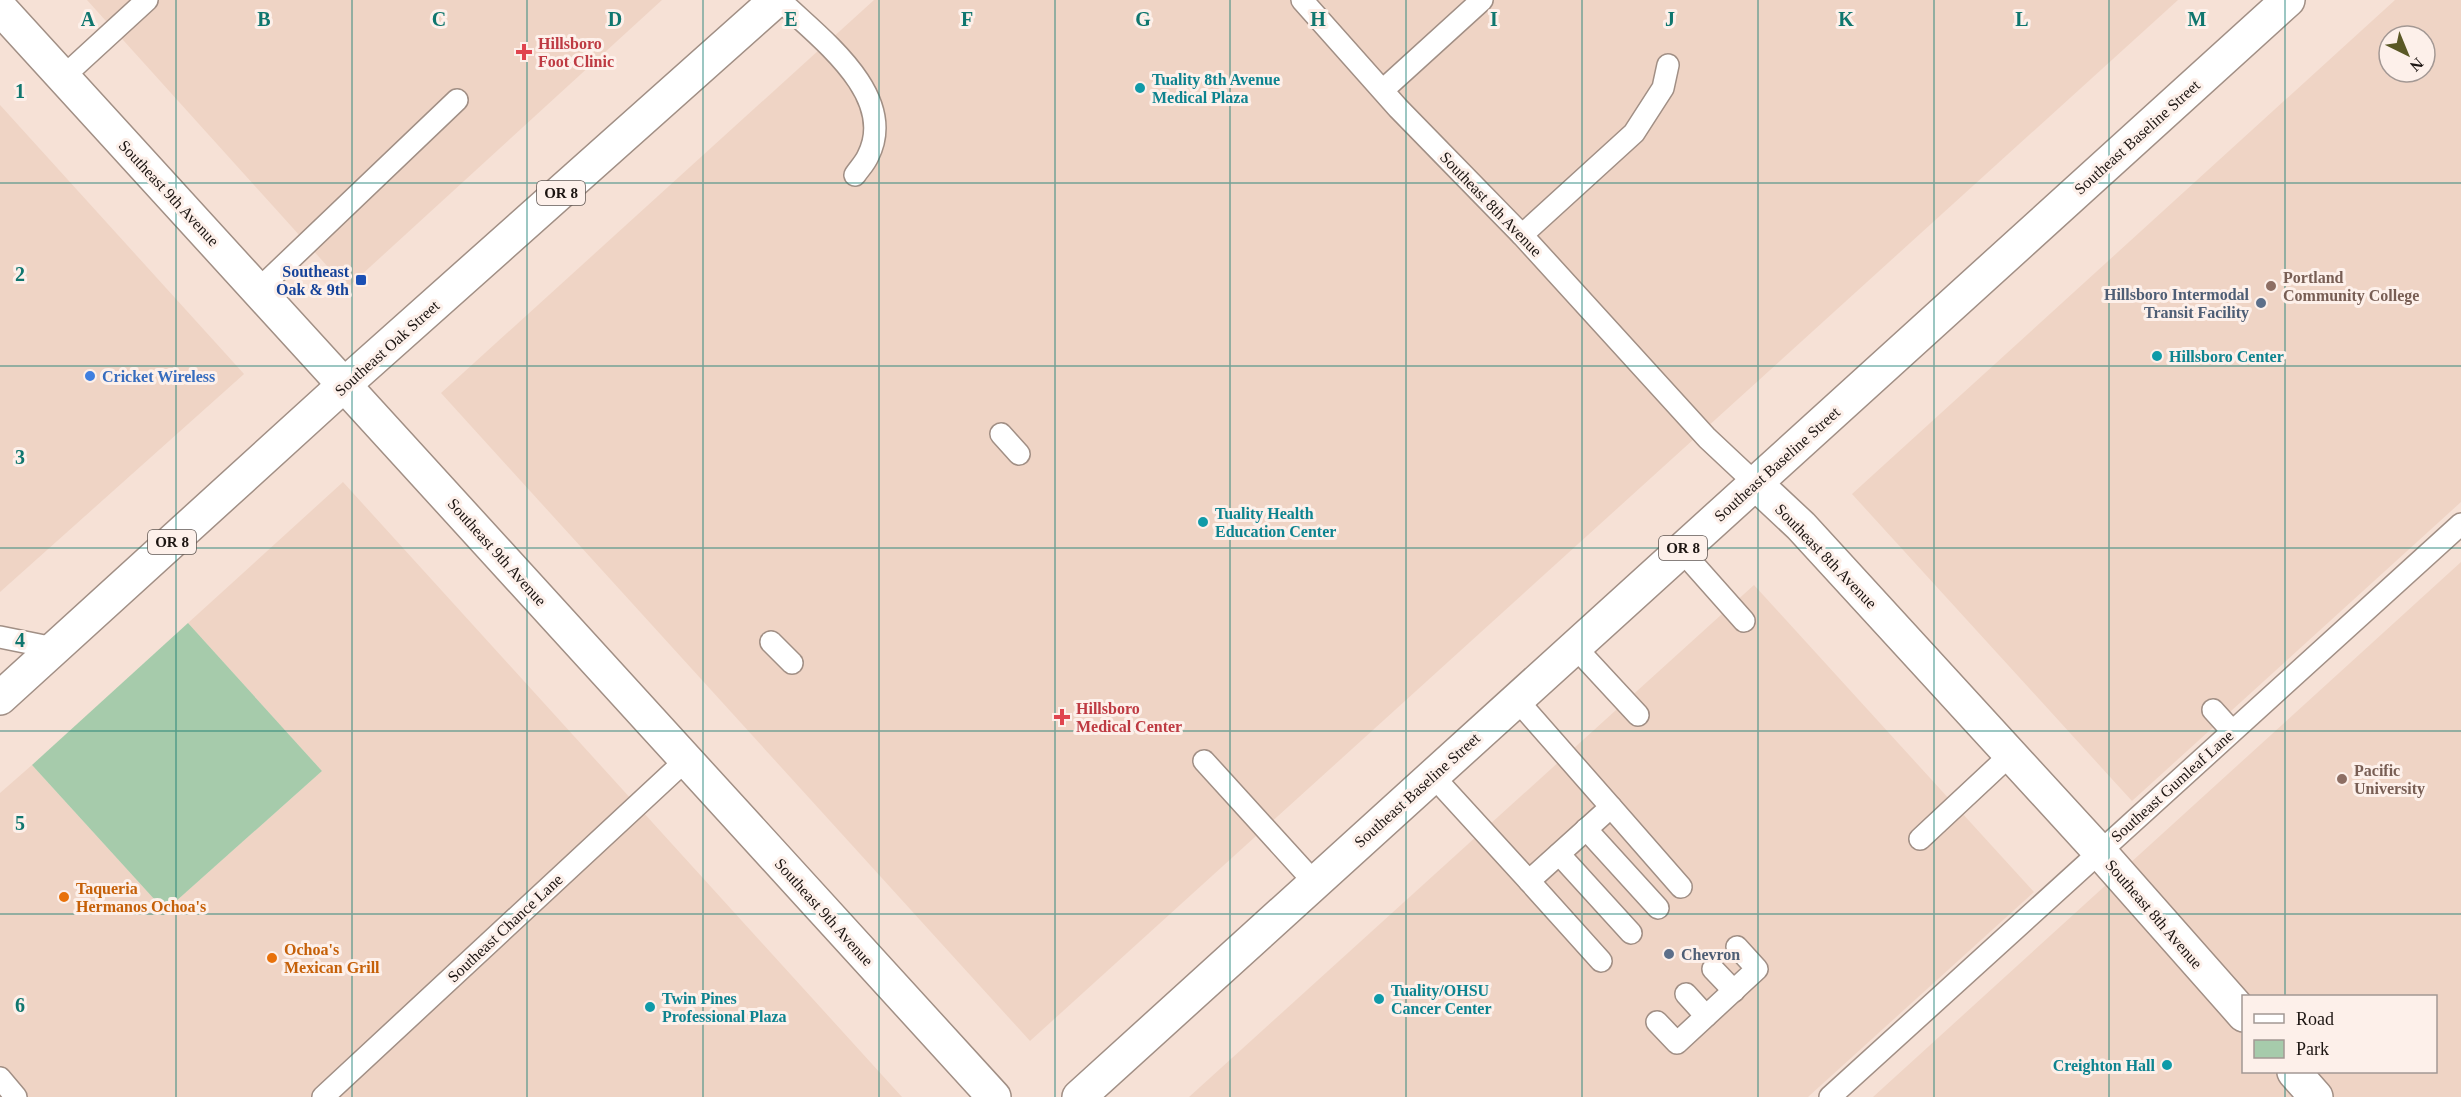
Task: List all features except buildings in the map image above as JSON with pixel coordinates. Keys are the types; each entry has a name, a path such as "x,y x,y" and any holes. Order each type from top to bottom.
{"main road":[{"name":"Southeast Oak Street","path":"0,698 344,385 778,0"},
{"name":"Southeast Baseline Street","path":"1079,1097 2288,0"},
{"name":"Southeast 9th Avenue","path":"0,8 994,1097"},
{"name":"Southeast 8th Avenue","path":"1755,483 1801,526 2099,851 2242,1013"},
{"path":"2296,1073 2316,1097"}],"lane":[{"path":"63,77 147,0"},
{"path":"778,0 823,41 865,88 874,109 875,132 869,156 855,175"},
{"name":"Southeast 8th Avenue","path":"1302,0 1383,90 1522,235 1707,438 1755,483"},
{"path":"1383,90 1482,0"},
{"path":"1522,235 1634,133 1663,88 1668,65"},
{"path":"258,290 456,100"},
{"path":"1001,434 1019,454"},
{"name":"Southeast Gumleaf Lane","path":"1830,1097 2461,524"},
{"path":"1681,550 1744,621"},
{"path":"0,637 54,648"},
{"path":"771,642 792,663"},
{"path":"1575,647 1638,715"},
{"path":"1517,700 1681,887"},
{"path":"2213,710 2232,731"},
{"path":"1920,839 2010,755"},
{"name":"Southeast Chance Lane","path":"323,1097 686,760"},
{"path":"1204,761 1315,883"},
{"path":"1433,776 1602,961"},
{"path":"1529,881 1611,807"},
{"path":"1586,829 1658,908"},
{"path":"1559,854 1631,933"},
{"path":"1657,1022 1677,1043 1734,991 1757,969 1737,947"},
{"path":"1713,969 1734,991"},
{"path":"1686,994 1706,1016"},
{"path":"0,1078 16,1097"}],"shaded area":[{"path":"87,0 662,0 347,288"},
{"name":"Hillsboro Medical Center","path":"874,0 2178,0 1030,1041 441,393"},
{"name":"Portland Community College","path":"2395,0 2461,0 2461,502 2132,801 1852,494"},
{"path":"0,105 244,374 0,592"},
{"path":"343,482 902,1097 0,1097 0,793 32,765 165,911 322,771 188,623"},
{"name":"Pacific University","path":"2461,562 2461,1097 1873,1097"},
{"path":"1754,585 2034,892 1808,1097 1189,1097"}],"green space":[{"path":"188,623 322,771 165,911 32,765"}],"place":[{"name":"Hillsboro Foot Clinic","path":"524,52"},
{"name":"Tuality 8th Avenue Medical Plaza","path":"1140,88"},
{"name":"Southeast Oak & 9th","path":"361,280"},
{"name":"Portland Community College","path":"2271,286"},
{"name":"Hillsboro Intermodal Transit Facility","path":"2261,303"},
{"name":"Hillsboro Center","path":"2157,356"},
{"name":"Cricket Wireless","path":"90,376"},
{"name":"Tuality Health Education Center","path":"1203,522"},
{"name":"Hillsboro Medical Center","path":"1062,717"},
{"name":"Pacific University","path":"2342,779"},
{"name":"Taqueria Hermanos Ochoa's","path":"64,897"},
{"name":"Chevron","path":"1669,954"},
{"name":"Ochoa's Mexican Grill","path":"272,958"},
{"name":"Tuality/OHSU Cancer Center","path":"1379,999"},
{"name":"Twin Pines Professional Plaza","path":"650,1007"},
{"name":"Creighton Hall","path":"2167,1065"}]}
